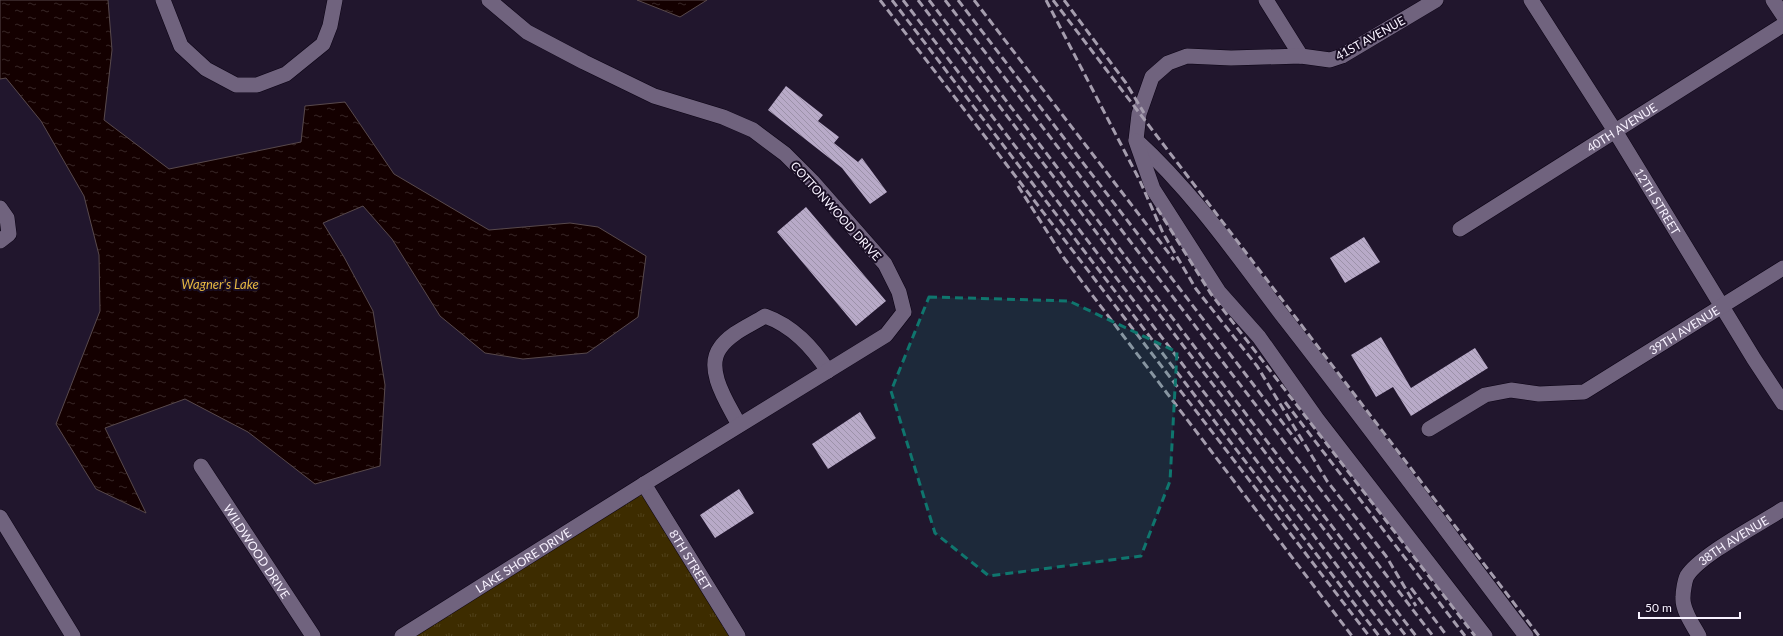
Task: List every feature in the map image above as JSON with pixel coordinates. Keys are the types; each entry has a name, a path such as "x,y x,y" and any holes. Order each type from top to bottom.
{"street":[{"path":"163,0 181,46 206,69 236,86 257,85 286,74 323,44 330,26 335,0"},
{"name":"COTTONWOOD DRIVE","path":"489,0 527,32 584,62 654,96 723,117 753,130 785,154 812,181 885,264 899,292 904,312 886,335 644,484"},
{"path":"1266,0 1301,56"},
{"name":"41ST AVENUE","path":"1136,140 1139,114 1152,77 1168,63 1187,56 1231,58 1301,56 1330,60 1342,56 1436,0"},
{"name":"12TH STREET","path":"1531,0 1615,131 1783,403"},
{"path":"1773,0 1783,15"},
{"name":"40TH AVENUE","path":"1460,229 1783,25"},
{"path":"1136,140 1153,189 1219,292 1259,337 1317,419 1485,636"},
{"path":"1136,140 1163,164 1185,189 1526,636"},
{"path":"0,208 7,218 10,234 0,241"},
{"name":"39TH AVENUE","path":"1428,429 1485,395 1511,390 1538,394 1584,392 1783,268"},
{"path":"739,425 720,389 715,361 720,348 732,336 765,316 782,323 812,348 828,370"},
{"name":"WILDWOOD DRIVE","path":"201,466 313,636"},
{"name":"LAKE SHORE DRIVE","path":"402,636 644,484"},
{"name":"8TH STREET","path":"644,484 738,636"},
{"name":"38TH AVENUE","path":"1699,636 1686,610 1683,598 1686,577 1696,565 1783,509"},
{"path":"0,517 74,636"}],"highlighted area":[{"path":"929,297 1069,301 1177,352 1170,481 1141,556 989,576 935,533 891,391"}],"green space":[{"path":"644,484 738,636 402,636"}],"water":[{"name":"Wagner's Lake","path":"0,0 108,0 112,50 104,120 169,169 301,142 305,106 345,102 394,174 489,230 570,223 598,227 646,256 638,317 587,353 523,359 485,353 440,316 392,239 363,206 323,223 344,257 373,311 385,385 380,466 315,484 248,432 185,399 105,428 146,513 96,489 56,424 100,311 99,255 84,196 41,121 6,78 0,79"},
{"path":"637,0 707,0 680,17"}],"building":[{"path":"786,86 823,115 818,121 839,137 834,143 858,162 862,158 887,192 870,204 842,168 768,110"},
{"path":"806,207 886,301 856,326 777,232"},
{"path":"1364,237 1380,262 1345,283 1330,258"},
{"path":"1381,337 1411,388 1475,348 1488,368 1411,416 1393,387 1376,397 1351,355"},
{"path":"860,412 876,438 828,469 812,444"},
{"path":"739,489 754,513 715,538 700,515"}],"railway":[{"path":"880,0 1369,636"},
{"path":"892,0 1379,636"},
{"path":"903,0 1391,636"},
{"path":"918,0 1406,636"},
{"path":"929,0 1416,636"},
{"path":"945,0 1433,636"},
{"path":"958,0 1299,444"},
{"path":"974,0 1174,260"},
{"path":"1046,0 1140,181 1163,233 1196,289 1257,366 1327,481 1386,556 1416,606"},
{"path":"1053,0 1539,636"},
{"path":"1064,0 1126,83 1144,113"},
{"path":"1018,186 1064,258 1352,636"},
{"path":"1157,208 1211,294 1475,636"},
{"path":"1285,402 1465,636"},
{"path":"1411,588 1447,636"}]}
